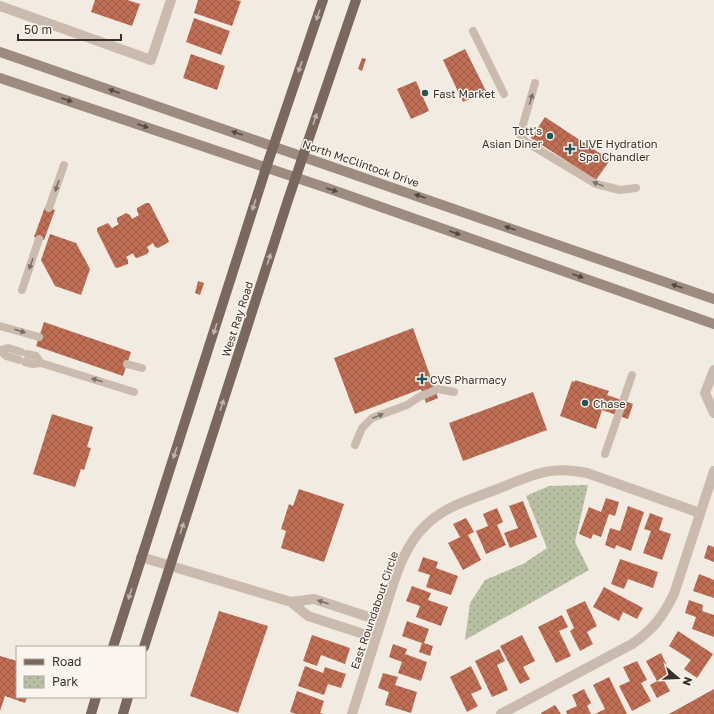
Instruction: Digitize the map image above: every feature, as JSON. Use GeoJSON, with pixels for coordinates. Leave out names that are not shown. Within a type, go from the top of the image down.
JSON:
{"type":"FeatureCollection","features":[{"type":"Feature","properties":{"kind":"main road","name":"West Ray Road"},"geometry":{"type":"LineString","coordinates":[[112,646],[266,168],[323,0]]}},
{"type":"Feature","properties":{"kind":"main road","name":"West Ray Road"},"geometry":{"type":"LineString","coordinates":[[144,646],[295,178],[356,0]]}},
{"type":"Feature","properties":{"kind":"main road","name":"North McClintock Drive"},"geometry":{"type":"LineString","coordinates":[[0,52],[714,299]]}},
{"type":"Feature","properties":{"kind":"main road"},"geometry":{"type":"LineString","coordinates":[[0,78],[266,168],[714,324]]}},
{"type":"Feature","properties":{"kind":"main road"},"geometry":{"type":"LineString","coordinates":[[91,714],[96,698]]}},
{"type":"Feature","properties":{"kind":"main road"},"geometry":{"type":"LineString","coordinates":[[123,714],[128,698]]}},
{"type":"Feature","properties":{"kind":"street"},"geometry":{"type":"LineString","coordinates":[[0,6],[151,60],[171,0]]}},
{"type":"Feature","properties":{"kind":"street"},"geometry":{"type":"LineString","coordinates":[[714,370],[705,393],[714,413]]}},
{"type":"Feature","properties":{"kind":"street","name":"East Roundabout Circle"},"geometry":{"type":"LineString","coordinates":[[352,714],[405,552],[427,523],[452,506],[529,476],[559,469],[587,473],[700,512]]}},
{"type":"Feature","properties":{"kind":"street"},"geometry":{"type":"LineString","coordinates":[[501,714],[632,644],[643,637],[656,624],[674,594],[714,471]]}},
{"type":"Feature","properties":{"kind":"street"},"geometry":{"type":"LineString","coordinates":[[141,557],[290,602],[308,616],[376,638]]}},
{"type":"Feature","properties":{"kind":"street"},"geometry":{"type":"LineString","coordinates":[[290,602],[314,599],[382,621]]}},
{"type":"Feature","properties":{"kind":"lane"},"geometry":{"type":"LineString","coordinates":[[473,31],[504,94]]}},
{"type":"Feature","properties":{"kind":"lane"},"geometry":{"type":"LineString","coordinates":[[536,84],[522,128],[521,136],[526,142],[596,184],[620,190],[636,188]]}},
{"type":"Feature","properties":{"kind":"lane"},"geometry":{"type":"LineString","coordinates":[[50,208],[64,165]]}},
{"type":"Feature","properties":{"kind":"lane"},"geometry":{"type":"LineString","coordinates":[[22,290],[39,238]]}},
{"type":"Feature","properties":{"kind":"lane"},"geometry":{"type":"LineString","coordinates":[[0,326],[39,337]]}},
{"type":"Feature","properties":{"kind":"lane"},"geometry":{"type":"LineString","coordinates":[[0,350],[6,356],[36,356],[41,362],[134,392]]}},
{"type":"Feature","properties":{"kind":"lane"},"geometry":{"type":"LineString","coordinates":[[127,364],[142,368]]}},
{"type":"Feature","properties":{"kind":"lane"},"geometry":{"type":"LineString","coordinates":[[605,454],[632,375]]}},
{"type":"Feature","properties":{"kind":"lane"},"geometry":{"type":"LineString","coordinates":[[356,445],[362,428],[372,418],[408,405],[419,397],[438,389],[454,392]]}},
{"type":"Feature","properties":{"kind":"green space"},"geometry":{"type":"Polygon","coordinates":[[[588,485],[575,542],[589,570],[465,640],[470,603],[485,580],[523,564],[547,548],[526,496],[549,486],[588,485]]]}},
{"type":"Feature","properties":{"kind":"building"},"geometry":{"type":"Polygon","coordinates":[[[95,0],[127,0],[140,4],[132,26],[91,12],[95,0]]]}},
{"type":"Feature","properties":{"kind":"building"},"geometry":{"type":"Polygon","coordinates":[[[198,0],[241,1],[232,26],[194,13],[198,0]]]}},
{"type":"Feature","properties":{"kind":"building"},"geometry":{"type":"Polygon","coordinates":[[[194,18],[230,31],[221,55],[186,42],[194,18]]]}},
{"type":"Feature","properties":{"kind":"building"},"geometry":{"type":"Polygon","coordinates":[[[465,49],[486,91],[463,102],[443,60],[465,49]]]}},
{"type":"Feature","properties":{"kind":"building"},"geometry":{"type":"Polygon","coordinates":[[[191,54],[225,66],[217,90],[183,78],[191,54]]]}},
{"type":"Feature","properties":{"kind":"building"},"geometry":{"type":"Polygon","coordinates":[[[362,58],[366,59],[362,71],[358,69],[362,58]]]}},
{"type":"Feature","properties":{"kind":"building"},"geometry":{"type":"Polygon","coordinates":[[[416,81],[429,111],[411,119],[397,89],[416,81]]]}},
{"type":"Feature","properties":{"kind":"building"},"geometry":{"type":"Polygon","coordinates":[[[545,117],[610,160],[596,180],[531,138],[545,117]]]}},
{"type":"Feature","properties":{"kind":"building"},"geometry":{"type":"Polygon","coordinates":[[[149,203],[151,206],[169,242],[158,248],[155,247],[153,243],[147,247],[149,251],[147,254],[137,258],[133,253],[126,257],[128,264],[117,268],[115,267],[97,231],[97,228],[108,223],[112,228],[119,224],[117,218],[126,213],[130,215],[132,219],[139,215],[137,208],[149,203]]]}},
{"type":"Feature","properties":{"kind":"building"},"geometry":{"type":"Polygon","coordinates":[[[45,207],[55,210],[44,240],[34,237],[45,207]]]}},
{"type":"Feature","properties":{"kind":"building"},"geometry":{"type":"Polygon","coordinates":[[[50,234],[76,243],[90,269],[81,295],[55,286],[41,260],[50,234]]]}},
{"type":"Feature","properties":{"kind":"building"},"geometry":{"type":"Polygon","coordinates":[[[198,281],[204,283],[200,295],[195,293],[198,281]]]}},
{"type":"Feature","properties":{"kind":"building"},"geometry":{"type":"Polygon","coordinates":[[[44,322],[131,352],[123,376],[36,346],[44,322]]]}},
{"type":"Feature","properties":{"kind":"building","name":"CVS Pharmacy"},"geometry":{"type":"Polygon","coordinates":[[[413,328],[438,398],[426,403],[421,389],[355,414],[334,358],[413,328]]]}},
{"type":"Feature","properties":{"kind":"building","name":"Chase"},"geometry":{"type":"Polygon","coordinates":[[[575,380],[609,391],[607,395],[633,404],[628,419],[602,410],[596,429],[560,416],[572,381],[575,382],[575,380]]]}},
{"type":"Feature","properties":{"kind":"building"},"geometry":{"type":"Polygon","coordinates":[[[533,392],[547,430],[463,461],[449,423],[533,392]]]}},
{"type":"Feature","properties":{"kind":"building"},"geometry":{"type":"Polygon","coordinates":[[[52,414],[93,427],[87,447],[91,448],[84,470],[81,469],[75,487],[33,474],[52,414]]]}},
{"type":"Feature","properties":{"kind":"building"},"geometry":{"type":"Polygon","coordinates":[[[299,489],[344,504],[324,562],[281,548],[286,531],[281,529],[289,504],[293,506],[299,489]]]}},
{"type":"Feature","properties":{"kind":"building"},"geometry":{"type":"Polygon","coordinates":[[[606,498],[619,502],[615,516],[609,514],[601,537],[593,534],[591,539],[579,534],[589,507],[601,512],[606,498]]]}},
{"type":"Feature","properties":{"kind":"building"},"geometry":{"type":"Polygon","coordinates":[[[523,501],[537,537],[510,548],[504,533],[518,528],[509,506],[523,501]]]}},
{"type":"Feature","properties":{"kind":"building"},"geometry":{"type":"Polygon","coordinates":[[[628,506],[644,512],[631,551],[616,545],[615,549],[605,545],[610,528],[620,531],[628,506]]]}},
{"type":"Feature","properties":{"kind":"building"},"geometry":{"type":"Polygon","coordinates":[[[497,508],[503,522],[497,525],[506,545],[486,554],[476,531],[488,526],[483,514],[497,508]]]}},
{"type":"Feature","properties":{"kind":"building"},"geometry":{"type":"Polygon","coordinates":[[[650,513],[663,518],[659,530],[671,534],[662,560],[643,553],[651,531],[644,529],[650,513]]]}},
{"type":"Feature","properties":{"kind":"building"},"geometry":{"type":"Polygon","coordinates":[[[466,518],[474,532],[468,535],[481,560],[463,570],[448,543],[460,537],[453,524],[466,518]]]}},
{"type":"Feature","properties":{"kind":"building"},"geometry":{"type":"Polygon","coordinates":[[[708,545],[714,547],[714,562],[704,558],[708,545]]]}},
{"type":"Feature","properties":{"kind":"building"},"geometry":{"type":"Polygon","coordinates":[[[423,557],[438,562],[436,568],[458,576],[451,595],[426,587],[430,575],[418,571],[423,557]]]}},
{"type":"Feature","properties":{"kind":"building"},"geometry":{"type":"Polygon","coordinates":[[[620,559],[658,572],[653,588],[628,579],[624,589],[611,584],[620,559]]]}},
{"type":"Feature","properties":{"kind":"building"},"geometry":{"type":"Polygon","coordinates":[[[699,574],[714,580],[714,598],[693,591],[699,574]]]}},
{"type":"Feature","properties":{"kind":"building"},"geometry":{"type":"Polygon","coordinates":[[[412,586],[431,593],[428,600],[448,607],[441,626],[416,617],[420,606],[406,601],[412,586]]]}},
{"type":"Feature","properties":{"kind":"building"},"geometry":{"type":"Polygon","coordinates":[[[604,587],[643,608],[637,619],[623,612],[619,621],[593,607],[604,587]]]}},
{"type":"Feature","properties":{"kind":"building"},"geometry":{"type":"Polygon","coordinates":[[[689,600],[703,605],[702,611],[714,615],[714,637],[692,629],[696,617],[685,613],[689,600]]]}},
{"type":"Feature","properties":{"kind":"building"},"geometry":{"type":"Polygon","coordinates":[[[585,601],[597,626],[587,632],[593,644],[580,651],[570,631],[574,628],[566,610],[585,601]]]}},
{"type":"Feature","properties":{"kind":"building"},"geometry":{"type":"Polygon","coordinates":[[[219,611],[268,626],[238,713],[190,696],[219,611]]]}},
{"type":"Feature","properties":{"kind":"building"},"geometry":{"type":"Polygon","coordinates":[[[562,615],[568,627],[559,631],[571,656],[556,663],[538,627],[562,615]]]}},
{"type":"Feature","properties":{"kind":"building"},"geometry":{"type":"Polygon","coordinates":[[[407,621],[429,629],[424,643],[433,646],[430,656],[419,652],[422,643],[402,636],[407,621]]]}},
{"type":"Feature","properties":{"kind":"building"},"geometry":{"type":"Polygon","coordinates":[[[678,631],[713,654],[697,678],[684,669],[691,660],[669,646],[678,631]]]}},
{"type":"Feature","properties":{"kind":"building"},"geometry":{"type":"Polygon","coordinates":[[[312,635],[350,648],[345,664],[321,655],[317,666],[303,661],[312,635]]]}},
{"type":"Feature","properties":{"kind":"building"},"geometry":{"type":"Polygon","coordinates":[[[522,635],[535,661],[523,667],[530,679],[520,684],[500,646],[522,635]]]}},
{"type":"Feature","properties":{"kind":"building"},"geometry":{"type":"Polygon","coordinates":[[[393,644],[407,649],[405,654],[427,662],[421,681],[398,673],[402,662],[389,657],[393,644]]]}},
{"type":"Feature","properties":{"kind":"building"},"geometry":{"type":"Polygon","coordinates":[[[499,649],[505,661],[497,665],[508,690],[492,697],[475,661],[499,649]]]}},
{"type":"Feature","properties":{"kind":"building"},"geometry":{"type":"Polygon","coordinates":[[[661,653],[672,676],[664,680],[670,691],[657,698],[650,685],[657,681],[646,661],[661,653]]]}},
{"type":"Feature","properties":{"kind":"building"},"geometry":{"type":"Polygon","coordinates":[[[0,656],[16,661],[16,698],[27,698],[25,703],[5,696],[0,711],[0,656]]]}},
{"type":"Feature","properties":{"kind":"building"},"geometry":{"type":"Polygon","coordinates":[[[637,661],[647,680],[641,683],[651,701],[632,711],[619,686],[630,681],[623,667],[637,661]]]}},
{"type":"Feature","properties":{"kind":"building"},"geometry":{"type":"Polygon","coordinates":[[[305,666],[323,673],[325,667],[346,674],[341,688],[328,684],[324,695],[298,686],[305,666]]]}},
{"type":"Feature","properties":{"kind":"building"},"geometry":{"type":"Polygon","coordinates":[[[471,666],[482,689],[471,694],[478,706],[467,712],[450,677],[471,666]]]}},
{"type":"Feature","properties":{"kind":"building"},"geometry":{"type":"Polygon","coordinates":[[[383,673],[398,677],[395,685],[417,692],[411,713],[385,705],[389,692],[378,688],[383,673]]]}},
{"type":"Feature","properties":{"kind":"building"},"geometry":{"type":"Polygon","coordinates":[[[609,677],[627,714],[595,714],[605,709],[593,685],[609,677]]]}},
{"type":"Feature","properties":{"kind":"building"},"geometry":{"type":"Polygon","coordinates":[[[584,689],[591,703],[587,706],[591,714],[567,714],[566,711],[577,706],[572,695],[584,689]]]}},
{"type":"Feature","properties":{"kind":"building"},"geometry":{"type":"Polygon","coordinates":[[[714,689],[714,714],[669,714],[714,689]]]}},
{"type":"Feature","properties":{"kind":"building"},"geometry":{"type":"Polygon","coordinates":[[[297,691],[324,701],[320,713],[323,714],[296,714],[290,712],[297,691]]]}},
{"type":"Feature","properties":{"kind":"building"},"geometry":{"type":"Polygon","coordinates":[[[555,705],[561,714],[541,714],[541,713],[555,705]]]}},
{"type":"Feature","properties":{"kind":"place","name":"Fast Market"},"geometry":{"type":"Point","coordinates":[425,93]}},
{"type":"Feature","properties":{"kind":"place","name":"Tott's Asian Diner"},"geometry":{"type":"Point","coordinates":[550,136]}},
{"type":"Feature","properties":{"kind":"place","name":"LIVE Hydration Spa Chandler"},"geometry":{"type":"Point","coordinates":[570,149]}},
{"type":"Feature","properties":{"kind":"place","name":"CVS Pharmacy"},"geometry":{"type":"Point","coordinates":[422,379]}},
{"type":"Feature","properties":{"kind":"place","name":"Chase"},"geometry":{"type":"Point","coordinates":[585,403]}}]}
